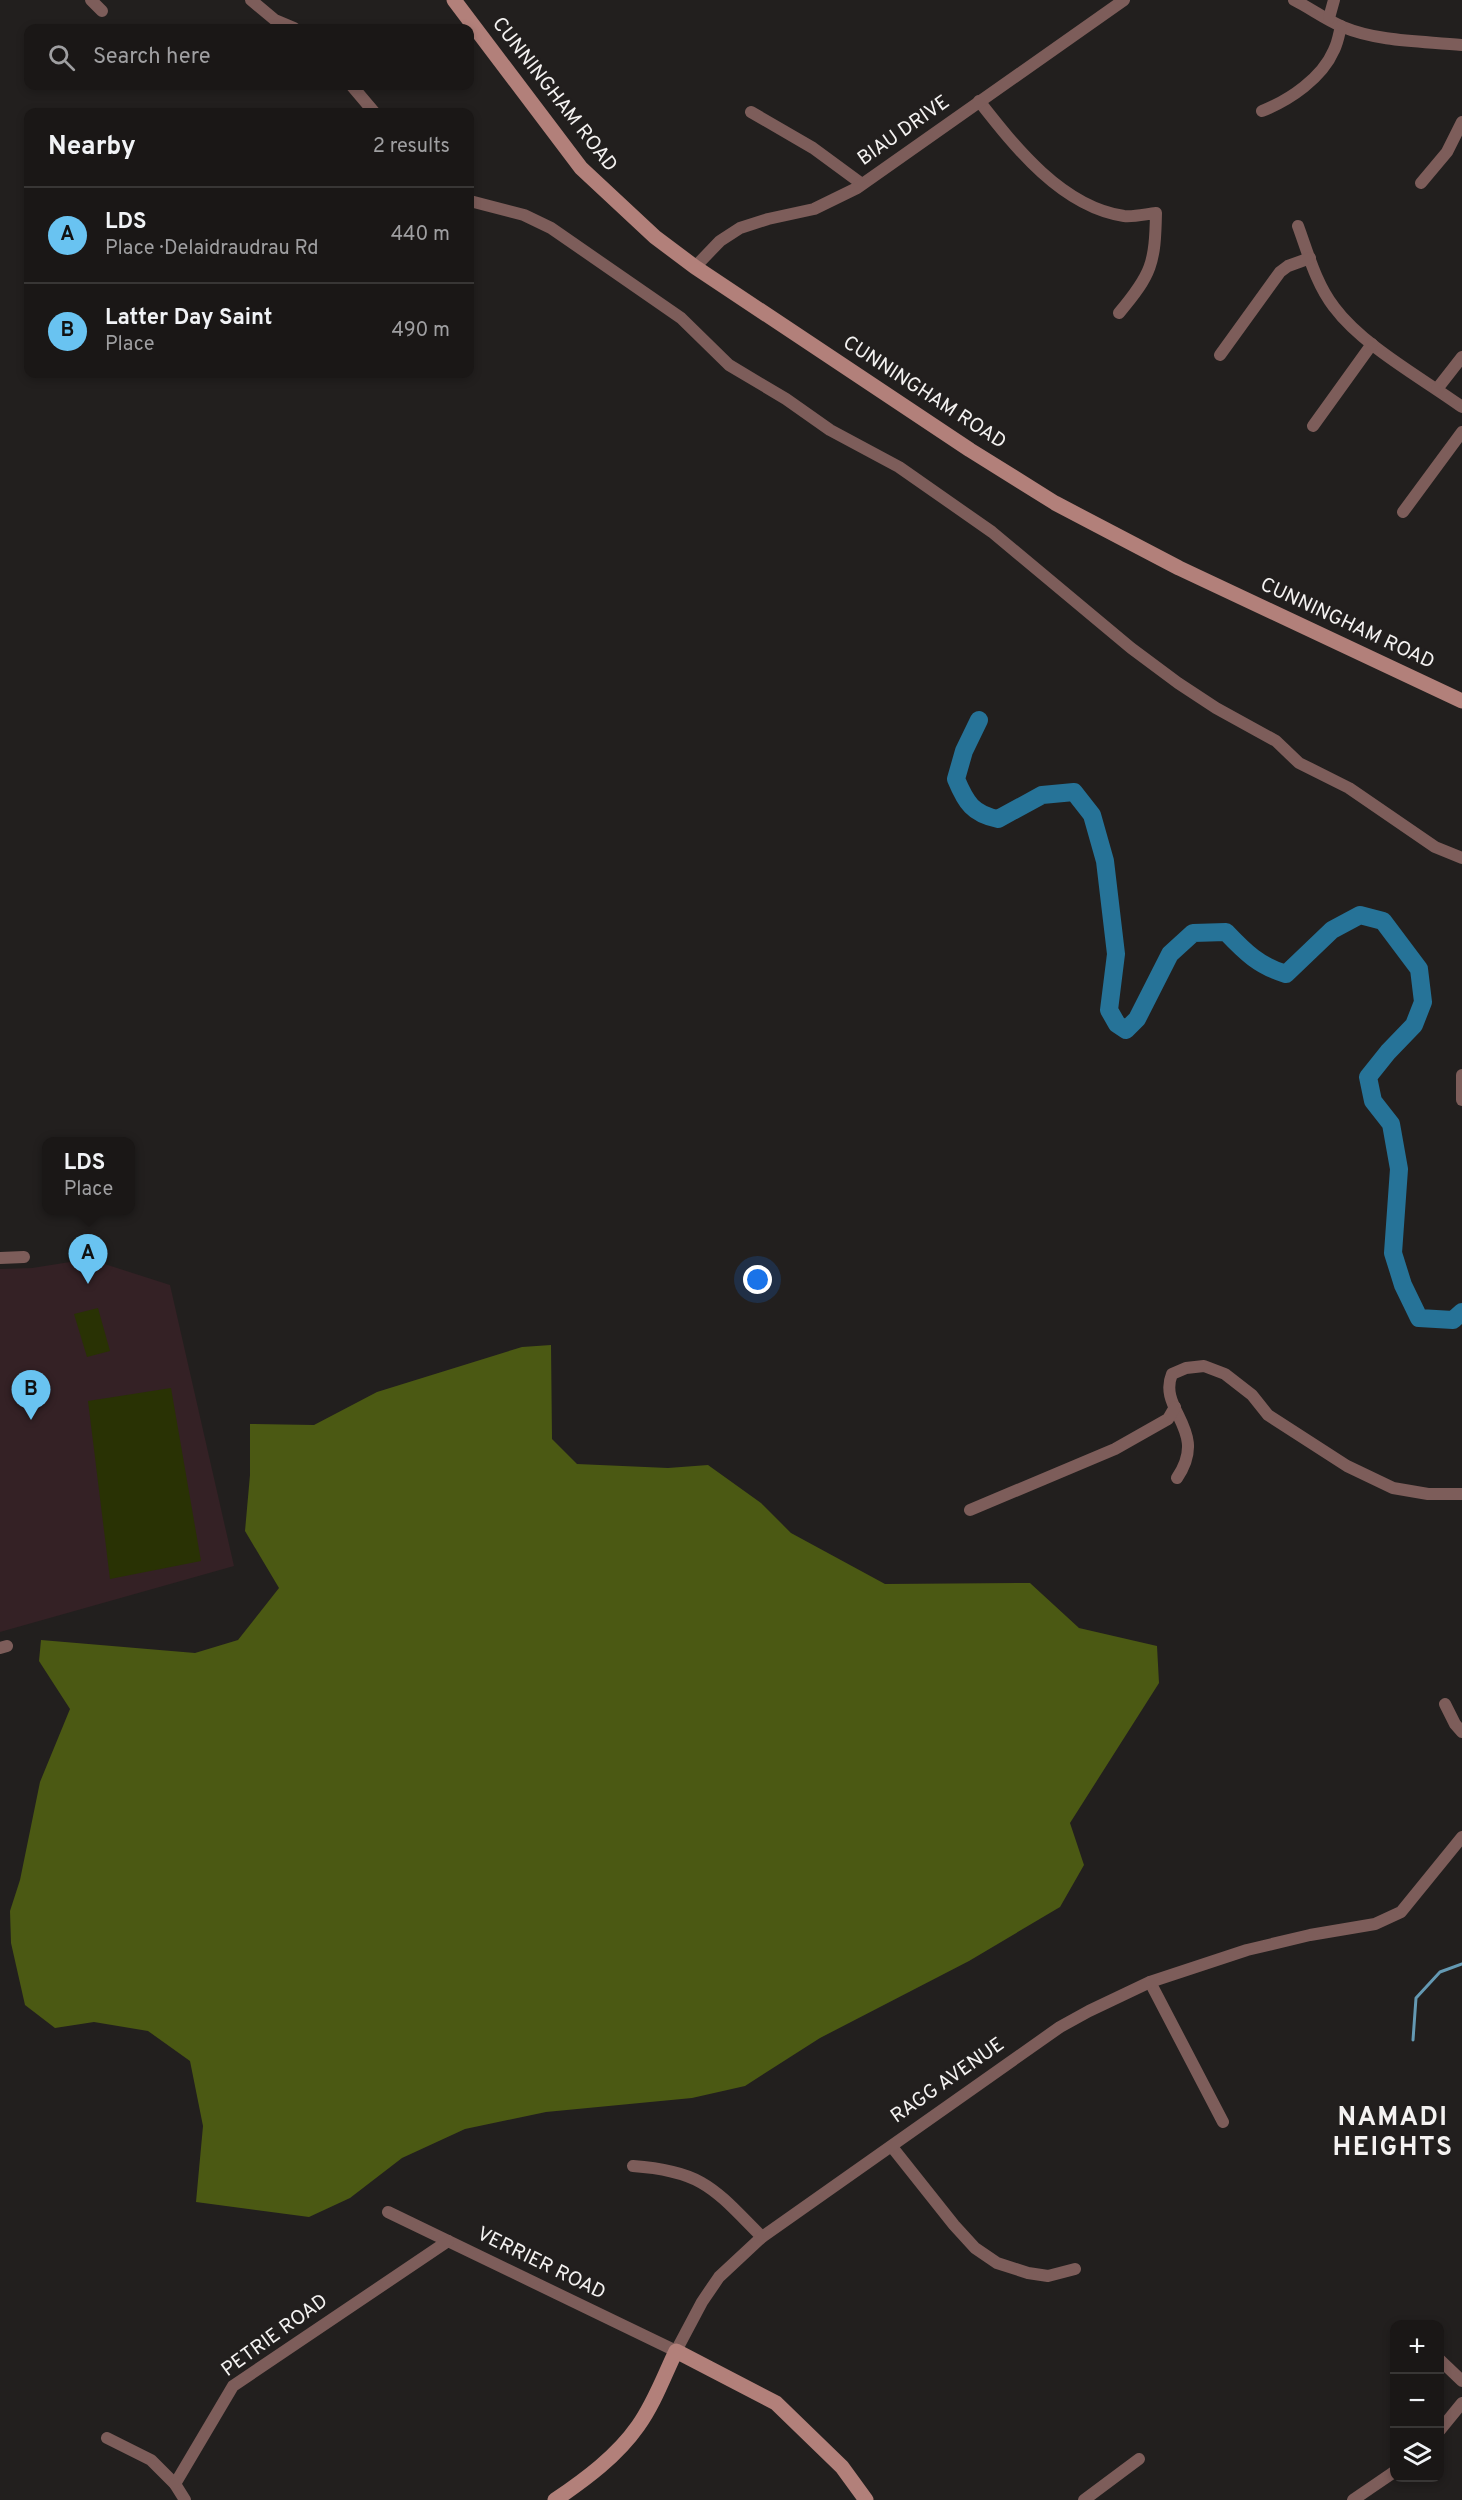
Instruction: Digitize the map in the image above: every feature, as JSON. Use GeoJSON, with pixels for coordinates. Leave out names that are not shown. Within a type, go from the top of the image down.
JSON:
{"type":"FeatureCollection","features":[{"type":"Feature","properties":{"kind":"main road","name":"CUNNINGHAM ROAD"},"geometry":{"type":"LineString","coordinates":[[454,0],[472,24]]}},
{"type":"Feature","properties":{"kind":"main road","name":"CUNNINGHAM ROAD"},"geometry":{"type":"LineString","coordinates":[[474,26],[581,168],[655,237],[695,267],[961,444],[1055,503],[1179,568],[1462,701]]}},
{"type":"Feature","properties":{"kind":"main road","name":"RAGG AVENUE"},"geometry":{"type":"LineString","coordinates":[[555,2500],[586,2478],[616,2452],[639,2426],[676,2351]]}},
{"type":"Feature","properties":{"kind":"main road"},"geometry":{"type":"LineString","coordinates":[[676,2351],[776,2403],[842,2467],[866,2500]]}},
{"type":"Feature","properties":{"kind":"street"},"geometry":{"type":"LineString","coordinates":[[91,0],[102,11]]}},
{"type":"Feature","properties":{"kind":"street"},"geometry":{"type":"LineString","coordinates":[[251,0],[275,20],[284,24]]}},
{"type":"Feature","properties":{"kind":"street","name":"BIAU DRIVE"},"geometry":{"type":"LineString","coordinates":[[695,267],[720,241],[740,228],[826,204],[862,184],[1124,0]]}},
{"type":"Feature","properties":{"kind":"street"},"geometry":{"type":"LineString","coordinates":[[1294,0],[1341,26],[1388,38],[1462,45]]}},
{"type":"Feature","properties":{"kind":"street"},"geometry":{"type":"LineString","coordinates":[[1329,18],[1334,0]]}},
{"type":"Feature","properties":{"kind":"street"},"geometry":{"type":"LineString","coordinates":[[1262,111],[1303,88],[1322,68],[1334,51],[1341,26]]}},
{"type":"Feature","properties":{"kind":"street"},"geometry":{"type":"LineString","coordinates":[[355,90],[371,108]]}},
{"type":"Feature","properties":{"kind":"street"},"geometry":{"type":"LineString","coordinates":[[980,101],[1024,157],[1070,193],[1103,211],[1126,216],[1156,213],[1154,251],[1150,270],[1138,290],[1119,312]]}},
{"type":"Feature","properties":{"kind":"street"},"geometry":{"type":"LineString","coordinates":[[751,112],[813,148],[862,184]]}},
{"type":"Feature","properties":{"kind":"street"},"geometry":{"type":"LineString","coordinates":[[1422,183],[1447,152],[1462,122]]}},
{"type":"Feature","properties":{"kind":"street"},"geometry":{"type":"LineString","coordinates":[[474,202],[524,215],[551,228],[681,318],[729,365],[786,399],[830,430],[898,467],[992,532],[1131,648],[1178,683],[1216,708],[1276,741],[1299,763],[1349,789],[1435,847],[1462,858]]}},
{"type":"Feature","properties":{"kind":"street"},"geometry":{"type":"LineString","coordinates":[[1298,226],[1310,258],[1333,306],[1355,330],[1372,344],[1462,407]]}},
{"type":"Feature","properties":{"kind":"street"},"geometry":{"type":"LineString","coordinates":[[1220,355],[1280,272],[1288,266],[1310,258]]}},
{"type":"Feature","properties":{"kind":"street"},"geometry":{"type":"LineString","coordinates":[[1313,426],[1372,344]]}},
{"type":"Feature","properties":{"kind":"street"},"geometry":{"type":"LineString","coordinates":[[1437,389],[1462,357]]}},
{"type":"Feature","properties":{"kind":"street"},"geometry":{"type":"LineString","coordinates":[[1403,512],[1462,432]]}},
{"type":"Feature","properties":{"kind":"street"},"geometry":{"type":"LineString","coordinates":[[1462,1075],[1462,1101]]}},
{"type":"Feature","properties":{"kind":"street"},"geometry":{"type":"LineString","coordinates":[[0,1258],[24,1257]]}},
{"type":"Feature","properties":{"kind":"street"},"geometry":{"type":"LineString","coordinates":[[1178,1478],[1190,1454],[1190,1445],[1175,1407],[1169,1381],[1172,1374],[1186,1368],[1204,1366],[1225,1374],[1252,1395],[1268,1415],[1347,1466],[1393,1488],[1428,1494],[1462,1494]]}},
{"type":"Feature","properties":{"kind":"street"},"geometry":{"type":"LineString","coordinates":[[970,1510],[1115,1449],[1168,1419],[1175,1407]]}},
{"type":"Feature","properties":{"kind":"street"},"geometry":{"type":"LineString","coordinates":[[1445,1704],[1455,1724],[1462,1732]]}},
{"type":"Feature","properties":{"kind":"street","name":"RAGG AVENUE"},"geometry":{"type":"LineString","coordinates":[[676,2351],[702,2302],[719,2277],[762,2237],[1060,2027],[1150,1982],[1247,1950],[1310,1935],[1376,1924],[1401,1912],[1462,1837]]}},
{"type":"Feature","properties":{"kind":"street"},"geometry":{"type":"LineString","coordinates":[[1150,1982],[1223,2122]]}},
{"type":"Feature","properties":{"kind":"street"},"geometry":{"type":"LineString","coordinates":[[892,2147],[954,2225],[975,2248],[997,2264],[1048,2276],[1075,2269]]}},
{"type":"Feature","properties":{"kind":"street"},"geometry":{"type":"LineString","coordinates":[[633,2166],[679,2172],[700,2180],[716,2191],[762,2237]]}},
{"type":"Feature","properties":{"kind":"street","name":"VERRIER ROAD"},"geometry":{"type":"LineString","coordinates":[[388,2212],[676,2351]]}},
{"type":"Feature","properties":{"kind":"street","name":"PETRIE ROAD"},"geometry":{"type":"LineString","coordinates":[[175,2484],[233,2386],[448,2241]]}},
{"type":"Feature","properties":{"kind":"street"},"geometry":{"type":"LineString","coordinates":[[1444,2364],[1462,2381]]}},
{"type":"Feature","properties":{"kind":"street"},"geometry":{"type":"LineString","coordinates":[[1442,2428],[1462,2403]]}},
{"type":"Feature","properties":{"kind":"street"},"geometry":{"type":"LineString","coordinates":[[107,2438],[151,2460],[175,2484],[185,2500]]}},
{"type":"Feature","properties":{"kind":"street"},"geometry":{"type":"LineString","coordinates":[[1084,2500],[1139,2459]]}},
{"type":"Feature","properties":{"kind":"street"},"geometry":{"type":"LineString","coordinates":[[1353,2500],[1390,2475]]}},
{"type":"Feature","properties":{"kind":"shaded area"},"geometry":{"type":"Polygon","coordinates":[[[89,1259],[170,1285],[234,1566],[0,1632],[0,1269],[32,1268],[89,1259]]]}},
{"type":"Feature","properties":{"kind":"green space"},"geometry":{"type":"Polygon","coordinates":[[[98,1308],[110,1351],[87,1357],[74,1314],[98,1308]]]}},
{"type":"Feature","properties":{"kind":"green space"},"geometry":{"type":"Polygon","coordinates":[[[551,1345],[552,1439],[577,1464],[668,1468],[708,1465],[761,1503],[791,1533],[885,1584],[1030,1583],[1079,1628],[1157,1646],[1159,1683],[1070,1823],[1084,1865],[1060,1907],[969,1961],[820,2038],[745,2086],[692,2098],[546,2112],[465,2129],[402,2158],[350,2198],[309,2217],[196,2202],[203,2126],[190,2061],[148,2031],[94,2022],[55,2028],[25,2005],[11,1943],[10,1911],[20,1880],[40,1782],[70,1709],[39,1661],[41,1640],[195,1653],[238,1640],[279,1588],[245,1531],[250,1475],[250,1424],[314,1425],[377,1392],[522,1347],[551,1345]]]}},
{"type":"Feature","properties":{"kind":"green space"},"geometry":{"type":"Polygon","coordinates":[[[171,1388],[201,1561],[110,1579],[88,1401],[171,1388]]]}},
{"type":"Feature","properties":{"kind":"waterway"},"geometry":{"type":"LineString","coordinates":[[979,720],[964,751],[956,779],[971,806],[982,814],[998,819],[1042,795],[1074,792],[1092,815],[1105,861],[1116,954],[1109,1010],[1117,1024],[1126,1030],[1137,1019],[1170,954],[1193,933],[1226,932],[1253,958],[1286,974],[1332,930],[1360,915],[1383,921],[1419,969],[1423,1002],[1414,1025],[1368,1077],[1373,1101],[1391,1124],[1399,1169],[1393,1253],[1403,1285],[1419,1318],[1453,1320],[1462,1312]]}},
{"type":"Feature","properties":{"kind":"waterway"},"geometry":{"type":"LineString","coordinates":[[1413,2040],[1416,1998],[1440,1972],[1462,1964]]}},
{"type":"Feature","properties":{"kind":"place","name":"LDS"},"geometry":{"type":"Point","coordinates":[88,1284]}},
{"type":"Feature","properties":{"kind":"place","name":"Latter Day Saint"},"geometry":{"type":"Point","coordinates":[31,1420]}},
{"type":"Feature","properties":{"kind":"district","name":"NAMADI HEIGHTS"},"geometry":{"type":"Point","coordinates":[1393,2133]}}]}
